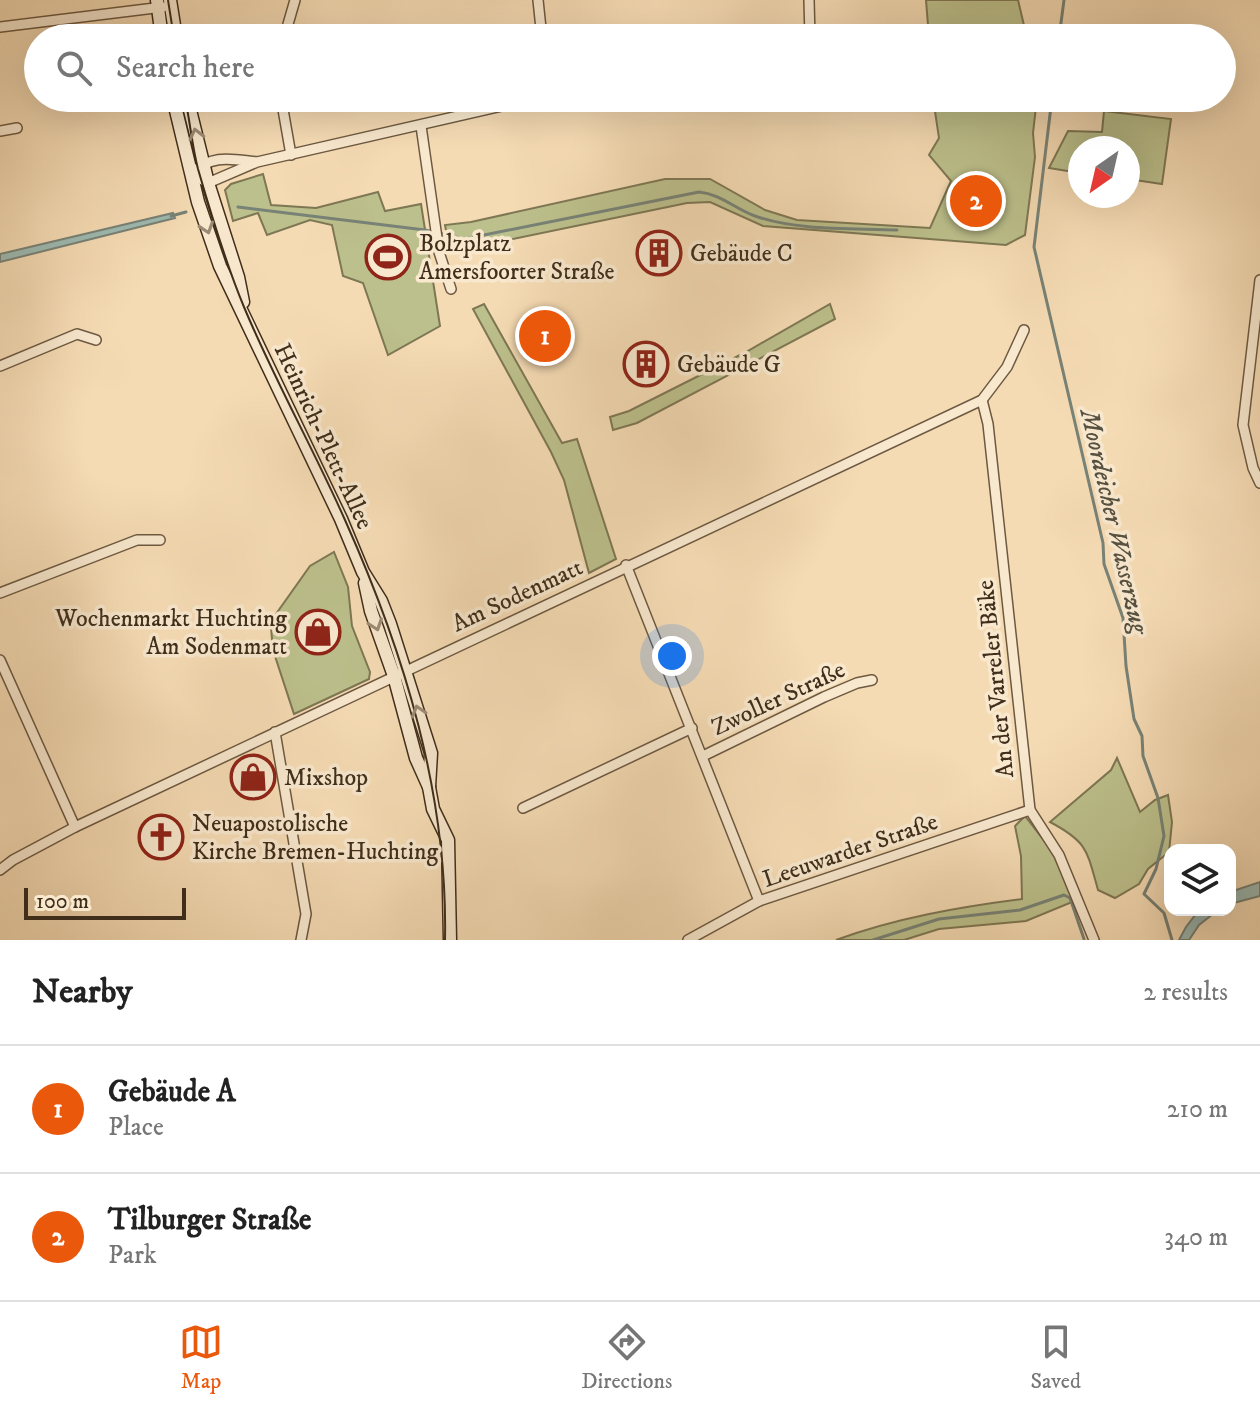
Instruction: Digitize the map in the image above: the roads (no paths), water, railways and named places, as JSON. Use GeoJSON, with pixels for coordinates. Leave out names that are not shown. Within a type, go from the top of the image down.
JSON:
{"type":"FeatureCollection","features":[{"type":"Feature","properties":{"kind":"main road"},"geometry":{"type":"LineString","coordinates":[[163,24],[164,3]]}},
{"type":"Feature","properties":{"kind":"main road"},"geometry":{"type":"LineString","coordinates":[[164,3],[171,24]]}},
{"type":"Feature","properties":{"kind":"main road","name":"Heinrich-Plett-Allee"},"geometry":{"type":"LineString","coordinates":[[176,112],[191,174],[220,266],[363,572],[371,611],[400,673],[416,758],[429,787],[433,809],[448,840],[450,940]]}},
{"type":"Feature","properties":{"kind":"main road","name":"Heinrich-Plett-Allee"},"geometry":{"type":"LineString","coordinates":[[190,112],[208,183],[238,277],[246,317]]}},
{"type":"Feature","properties":{"kind":"street"},"geometry":{"type":"LineString","coordinates":[[288,24],[295,0]]}},
{"type":"Feature","properties":{"kind":"street"},"geometry":{"type":"LineString","coordinates":[[538,0],[541,24]]}},
{"type":"Feature","properties":{"kind":"street"},"geometry":{"type":"LineString","coordinates":[[809,0],[810,24]]}},
{"type":"Feature","properties":{"kind":"street"},"geometry":{"type":"LineString","coordinates":[[0,27],[164,3]]}},
{"type":"Feature","properties":{"kind":"street"},"geometry":{"type":"LineString","coordinates":[[283,112],[291,155]]}},
{"type":"Feature","properties":{"kind":"street"},"geometry":{"type":"LineString","coordinates":[[257,162],[231,159],[203,162],[191,174],[208,183],[257,162],[479,112]]}},
{"type":"Feature","properties":{"kind":"street"},"geometry":{"type":"LineString","coordinates":[[421,126],[439,252],[451,289]]}},
{"type":"Feature","properties":{"kind":"street"},"geometry":{"type":"LineString","coordinates":[[0,131],[17,128]]}},
{"type":"Feature","properties":{"kind":"street"},"geometry":{"type":"LineString","coordinates":[[1260,280],[1243,425],[1253,468],[1260,483]]}},
{"type":"Feature","properties":{"kind":"street","name":"Am Sodenmatt"},"geometry":{"type":"LineString","coordinates":[[0,870],[75,827],[982,400],[1007,367],[1024,330]]}},
{"type":"Feature","properties":{"kind":"street"},"geometry":{"type":"LineString","coordinates":[[0,366],[77,334],[96,340]]}},
{"type":"Feature","properties":{"kind":"street","name":"An der Varreler Bäke"},"geometry":{"type":"LineString","coordinates":[[982,400],[989,429],[1030,810],[1059,855],[1094,940]]}},
{"type":"Feature","properties":{"kind":"street"},"geometry":{"type":"LineString","coordinates":[[0,593],[137,540],[160,540]]}},
{"type":"Feature","properties":{"kind":"street"},"geometry":{"type":"LineString","coordinates":[[626,565],[759,901]]}},
{"type":"Feature","properties":{"kind":"street"},"geometry":{"type":"LineString","coordinates":[[0,660],[75,827]]}},
{"type":"Feature","properties":{"kind":"street","name":"Zwoller Straße"},"geometry":{"type":"LineString","coordinates":[[703,756],[824,697],[872,680]]}},
{"type":"Feature","properties":{"kind":"street"},"geometry":{"type":"LineString","coordinates":[[523,808],[692,728]]}},
{"type":"Feature","properties":{"kind":"street"},"geometry":{"type":"LineString","coordinates":[[275,732],[306,914],[301,940]]}},
{"type":"Feature","properties":{"kind":"street","name":"Leeuwarder Straße"},"geometry":{"type":"LineString","coordinates":[[688,940],[759,901],[1030,810]]}},
{"type":"Feature","properties":{"kind":"water"},"geometry":{"type":"Polygon","coordinates":[[[173,213],[175,218],[0,262],[0,254],[173,213]]]}},
{"type":"Feature","properties":{"kind":"water"},"geometry":{"type":"Polygon","coordinates":[[[1260,882],[1260,896],[1236,902],[1236,890],[1260,882]]]}},
{"type":"Feature","properties":{"kind":"water"},"geometry":{"type":"Polygon","coordinates":[[[1194,916],[1210,916],[1199,925],[1189,940],[1179,940],[1194,916]]]}},
{"type":"Feature","properties":{"kind":"waterway","name":"Moordeicher Wasserzug"},"geometry":{"type":"LineString","coordinates":[[1061,24],[1064,0]]}},
{"type":"Feature","properties":{"kind":"waterway","name":"Moordeicher Wasserzug"},"geometry":{"type":"LineString","coordinates":[[1050,112],[1034,247],[1103,543],[1104,564],[1123,618],[1134,719],[1142,736],[1143,756],[1158,798],[1164,836],[1156,869],[1144,894],[1164,913],[1172,940]]}},
{"type":"Feature","properties":{"kind":"waterway"},"geometry":{"type":"LineString","coordinates":[[238,207],[425,230],[464,239],[699,192],[771,221],[825,228],[897,230]]}},
{"type":"Feature","properties":{"kind":"waterway"},"geometry":{"type":"LineString","coordinates":[[171,216],[186,212]]}},
{"type":"Feature","properties":{"kind":"waterway"},"geometry":{"type":"LineString","coordinates":[[873,940],[939,919],[1020,910],[1064,895],[1070,898],[1084,939]]}},
{"type":"Feature","properties":{"kind":"tram line"},"geometry":{"type":"LineString","coordinates":[[168,0],[172,24]]}},
{"type":"Feature","properties":{"kind":"tram line"},"geometry":{"type":"LineString","coordinates":[[187,112],[198,169],[237,291],[345,520],[403,672],[418,725],[439,831],[445,940]]}},
{"type":"Feature","properties":{"kind":"place","name":"Tilburger Straße"},"geometry":{"type":"Point","coordinates":[976,201]}},
{"type":"Feature","properties":{"kind":"place","name":"Gebäude C"},"geometry":{"type":"Point","coordinates":[659,253]}},
{"type":"Feature","properties":{"kind":"place","name":"Bolzplatz Amersfoorter Straße"},"geometry":{"type":"Point","coordinates":[388,257]}},
{"type":"Feature","properties":{"kind":"place","name":"Gebäude A"},"geometry":{"type":"Point","coordinates":[545,336]}},
{"type":"Feature","properties":{"kind":"place","name":"Gebäude G"},"geometry":{"type":"Point","coordinates":[646,364]}},
{"type":"Feature","properties":{"kind":"place","name":"Wochenmarkt Huchting Am Sodenmatt"},"geometry":{"type":"Point","coordinates":[318,632]}},
{"type":"Feature","properties":{"kind":"place","name":"Mixshop"},"geometry":{"type":"Point","coordinates":[253,777]}},
{"type":"Feature","properties":{"kind":"place","name":"Neuapostolische Kirche Bremen-Huchting"},"geometry":{"type":"Point","coordinates":[161,837]}}]}
